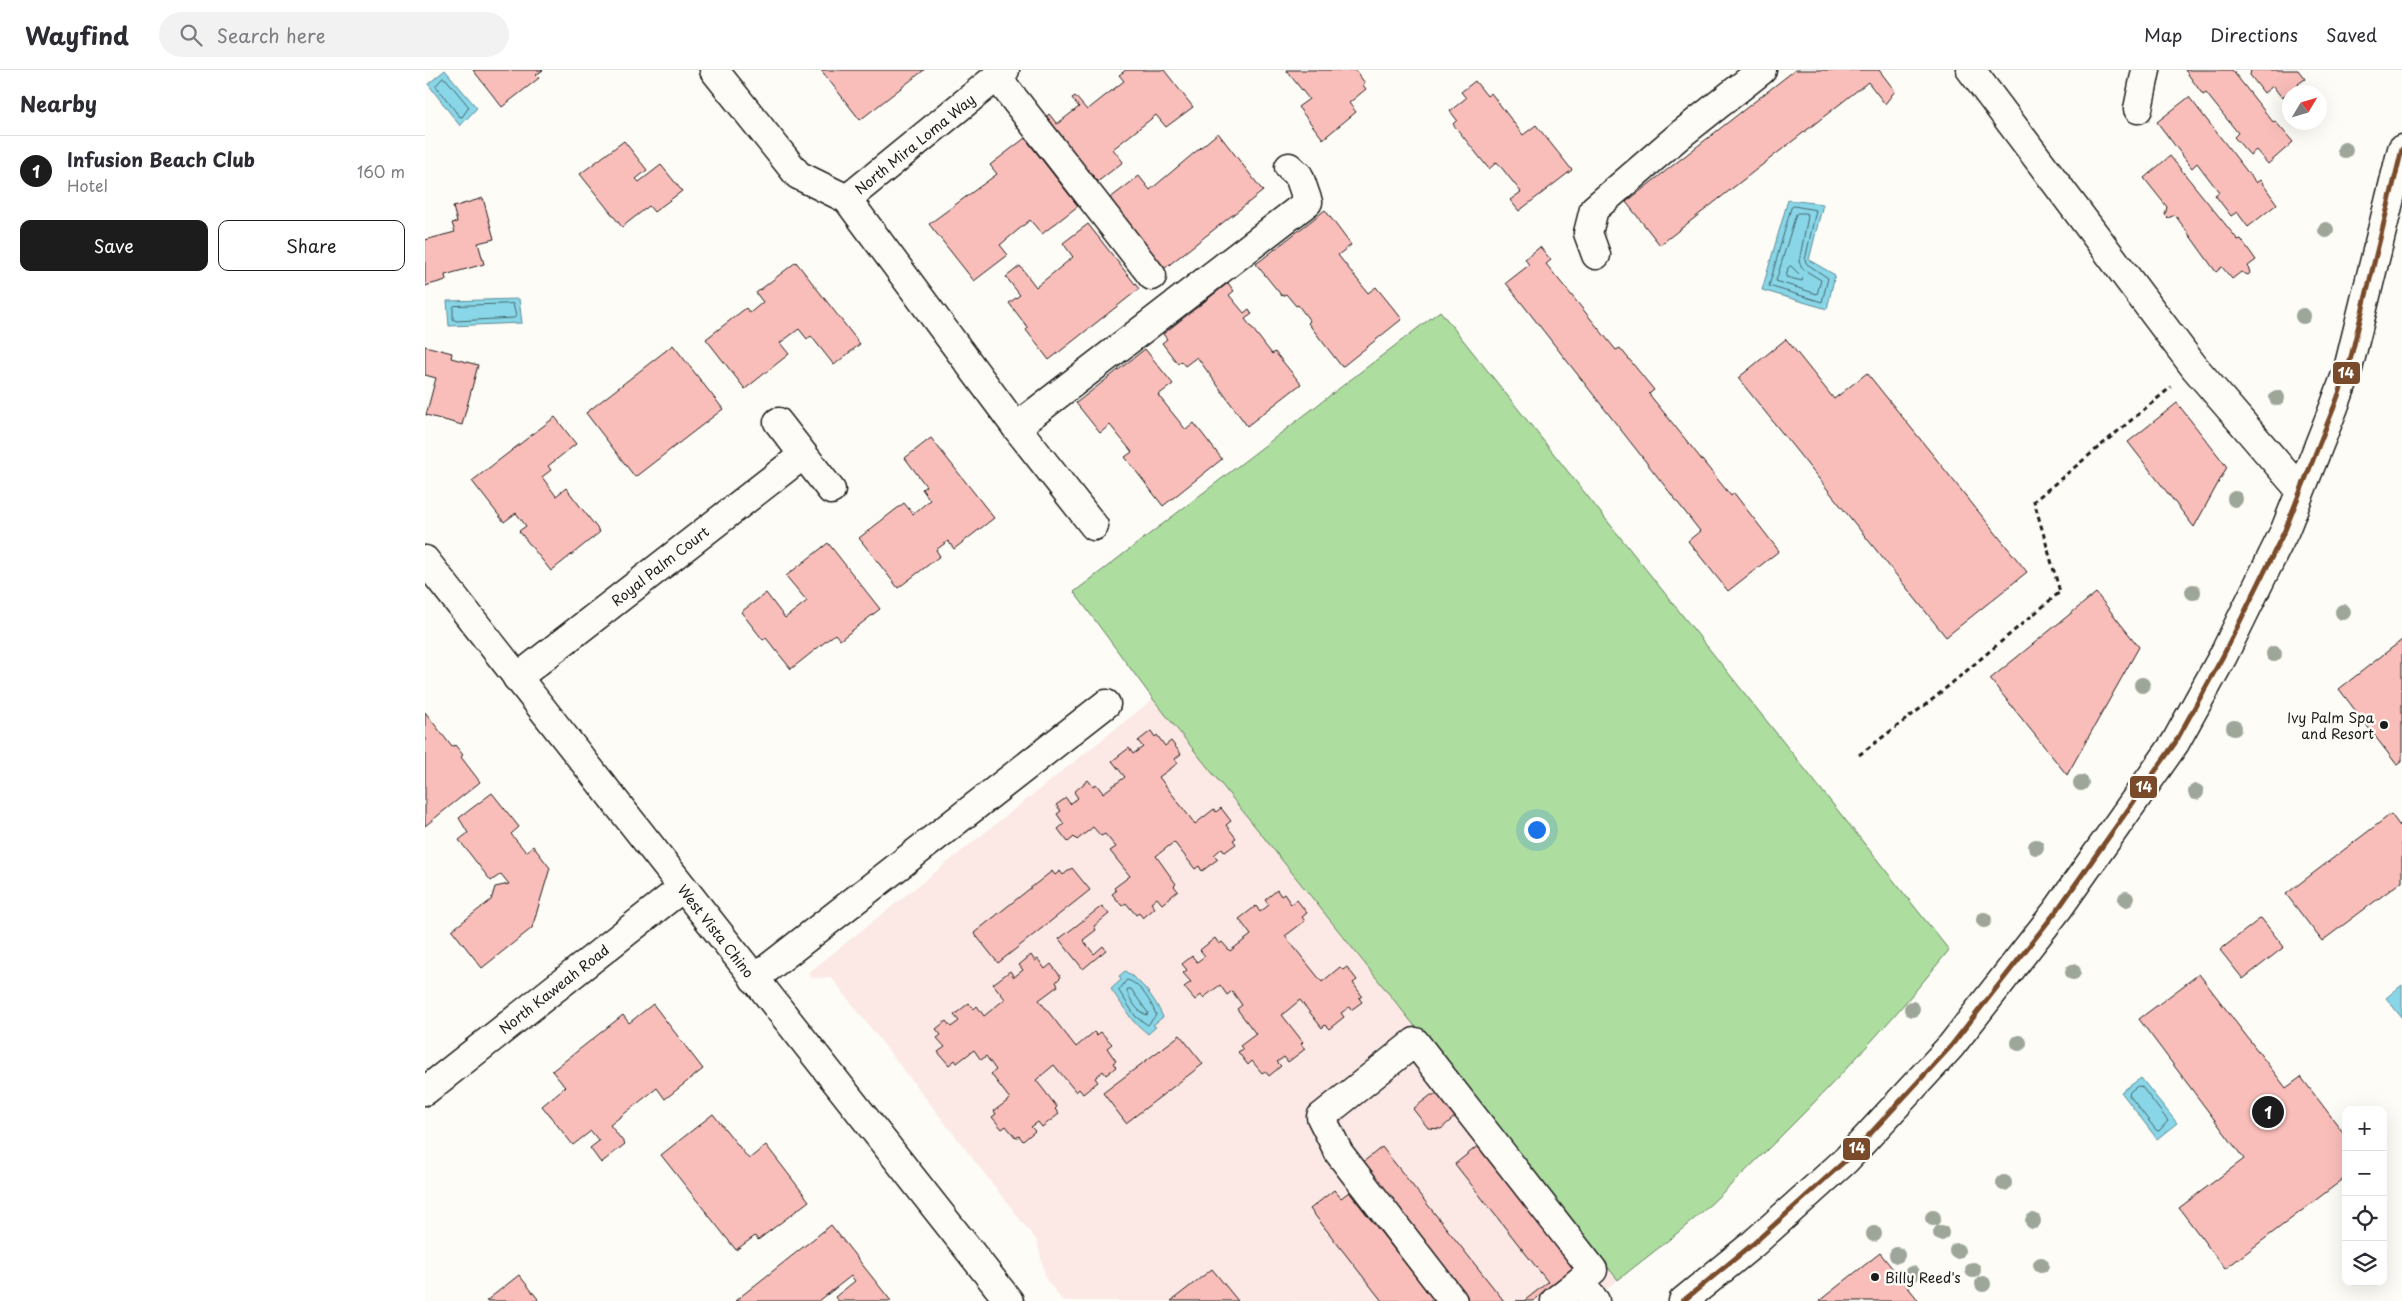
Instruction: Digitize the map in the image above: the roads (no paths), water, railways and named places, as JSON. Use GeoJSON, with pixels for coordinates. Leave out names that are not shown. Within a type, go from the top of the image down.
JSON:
{"type":"FeatureCollection","features":[{"type":"Feature","properties":{"kind":"street"},"geometry":{"type":"LineString","coordinates":[[714,70],[797,175],[847,199],[1016,427],[1093,526]]}},
{"type":"Feature","properties":{"kind":"street"},"geometry":{"type":"LineString","coordinates":[[1596,255],[1588,233],[1594,209],[1680,135],[1763,70]]}},
{"type":"Feature","properties":{"kind":"street"},"geometry":{"type":"LineString","coordinates":[[1971,70],[2195,368],[2300,490]]}},
{"type":"Feature","properties":{"kind":"street"},"geometry":{"type":"LineString","coordinates":[[2137,109],[2146,70]]}},
{"type":"Feature","properties":{"kind":"street"},"geometry":{"type":"LineString","coordinates":[[1001,74],[1152,276]]}},
{"type":"Feature","properties":{"kind":"street","name":"North Mira Loma Way"},"geometry":{"type":"LineString","coordinates":[[847,199],[1001,74]]}},
{"type":"Feature","properties":{"kind":"street"},"geometry":{"type":"LineString","coordinates":[[1683,1301],[1753,1244],[1846,1160],[1951,1046],[2058,909],[2175,744],[2223,656],[2285,530],[2348,369],[2402,149]]}},
{"type":"Feature","properties":{"kind":"street"},"geometry":{"type":"LineString","coordinates":[[1016,427],[1308,202],[1299,176],[1289,167]]}},
{"type":"Feature","properties":{"kind":"street"},"geometry":{"type":"LineString","coordinates":[[778,422],[831,490]]}},
{"type":"Feature","properties":{"kind":"street","name":"Royal Palm Court"},"geometry":{"type":"LineString","coordinates":[[517,678],[803,455]]}},
{"type":"Feature","properties":{"kind":"street","name":"West Vista Chino"},"geometry":{"type":"LineString","coordinates":[[425,560],[1008,1301]]}},
{"type":"Feature","properties":{"kind":"street"},"geometry":{"type":"LineString","coordinates":[[754,979],[1106,704]]}},
{"type":"Feature","properties":{"kind":"street","name":"North Kaweah Road"},"geometry":{"type":"LineString","coordinates":[[425,1091],[682,888]]}},
{"type":"Feature","properties":{"kind":"street"},"geometry":{"type":"LineString","coordinates":[[1453,1301],[1339,1153],[1321,1117],[1415,1042],[1593,1270],[1587,1292],[1555,1301]]}},
{"type":"Feature","properties":{"kind":"water"},"geometry":{"type":"Polygon","coordinates":[[[445,70],[477,108],[460,126],[428,84],[445,70]]]}},
{"type":"Feature","properties":{"kind":"water"},"geometry":{"type":"Polygon","coordinates":[[[1788,200],[1823,204],[1809,260],[1835,275],[1827,309],[1762,290],[1788,200]]]}},
{"type":"Feature","properties":{"kind":"water"},"geometry":{"type":"Polygon","coordinates":[[[519,299],[522,323],[449,326],[447,301],[519,299]]]}},
{"type":"Feature","properties":{"kind":"water"},"geometry":{"type":"Polygon","coordinates":[[[1125,971],[1147,991],[1163,1017],[1153,1025],[1156,1027],[1148,1034],[1133,1021],[1111,989],[1121,980],[1119,976],[1125,971]]]}},
{"type":"Feature","properties":{"kind":"water"},"geometry":{"type":"Polygon","coordinates":[[[2402,985],[2402,1018],[2386,998],[2402,985]]]}},
{"type":"Feature","properties":{"kind":"water"},"geometry":{"type":"Polygon","coordinates":[[[2141,1078],[2177,1123],[2157,1139],[2121,1092],[2141,1078]]]}},
{"type":"Feature","properties":{"kind":"place","name":"Ivy Palm Spa and Resort"},"geometry":{"type":"Point","coordinates":[2384,725]}},
{"type":"Feature","properties":{"kind":"place","name":"Infusion Beach Club"},"geometry":{"type":"Point","coordinates":[2268,1112]}},
{"type":"Feature","properties":{"kind":"place","name":"Billy Reed's"},"geometry":{"type":"Point","coordinates":[1875,1277]}}]}
